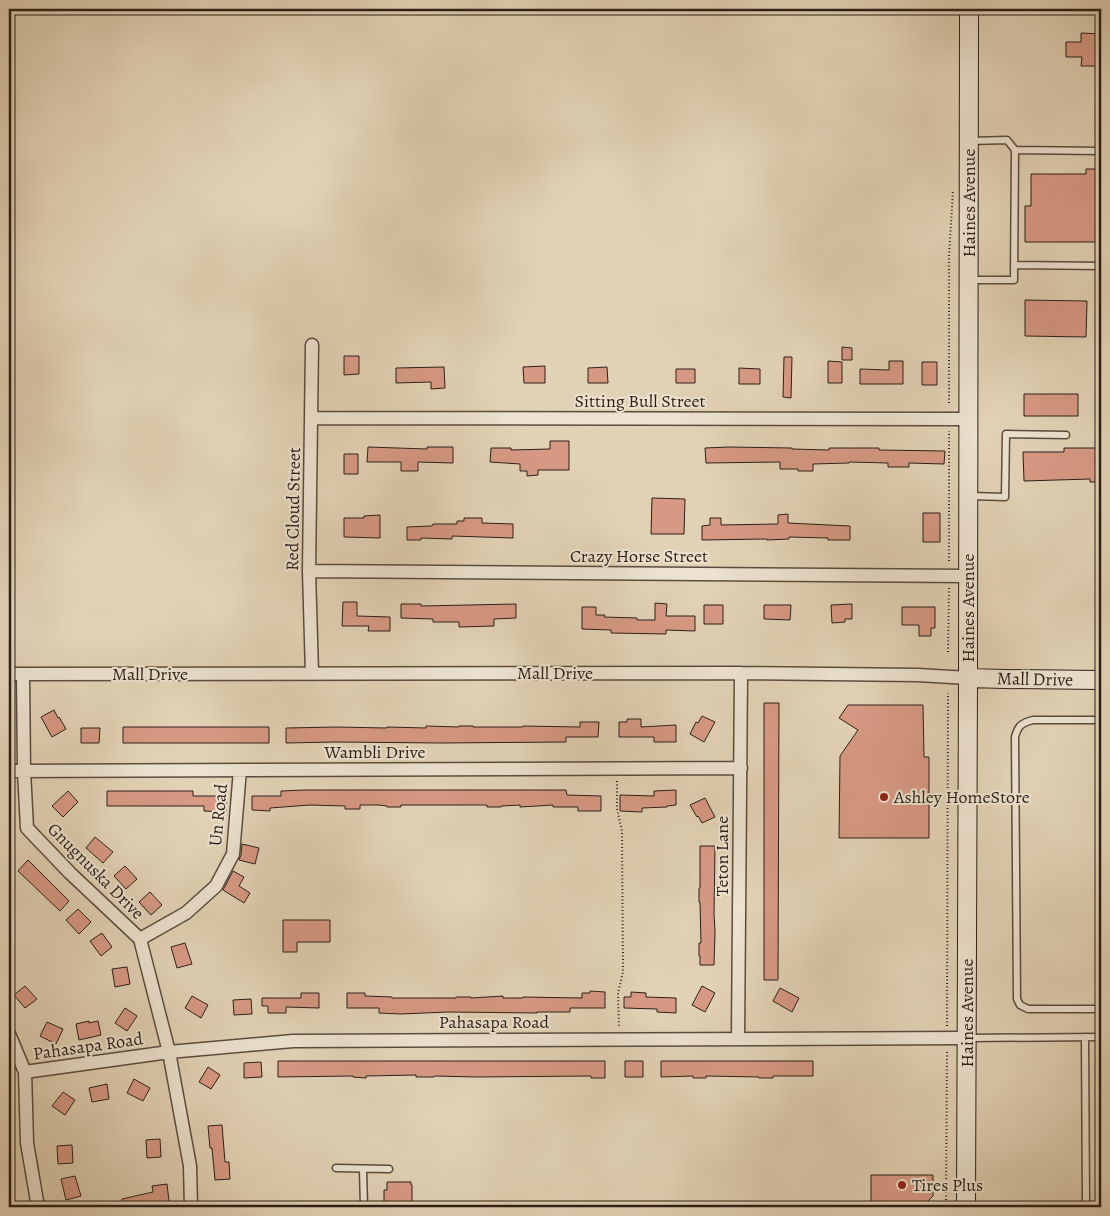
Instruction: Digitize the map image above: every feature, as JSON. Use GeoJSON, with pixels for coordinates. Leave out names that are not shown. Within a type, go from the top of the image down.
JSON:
{"type":"FeatureCollection","features":[{"type":"Feature","properties":{"kind":"main road","name":"Haines Avenue"},"geometry":{"type":"LineString","coordinates":[[966,1207],[969,9]]}},
{"type":"Feature","properties":{"kind":"main road","name":"Mall Drive"},"geometry":{"type":"LineString","coordinates":[[968,678],[1101,680]]}},
{"type":"Feature","properties":{"kind":"street","name":"Red Cloud Street"},"geometry":{"type":"LineString","coordinates":[[312,345],[310,571],[312,674]]}},
{"type":"Feature","properties":{"kind":"street","name":"Sitting Bull Street"},"geometry":{"type":"LineString","coordinates":[[312,418],[969,419]]}},
{"type":"Feature","properties":{"kind":"street","name":"Crazy Horse Street"},"geometry":{"type":"LineString","coordinates":[[310,571],[968,576]]}},
{"type":"Feature","properties":{"kind":"street","name":"Mall Drive"},"geometry":{"type":"LineString","coordinates":[[9,674],[741,673],[918,675],[968,678]]}},
{"type":"Feature","properties":{"kind":"street","name":"Teton Lane"},"geometry":{"type":"LineString","coordinates":[[738,1038],[741,673]]}},
{"type":"Feature","properties":{"kind":"street","name":"Gnugnuska Drive"},"geometry":{"type":"LineString","coordinates":[[23,674],[24,771],[27,828],[70,873],[140,939],[169,1052],[190,1166],[191,1207]]}},
{"type":"Feature","properties":{"kind":"street","name":"Wambli Drive"},"geometry":{"type":"LineString","coordinates":[[9,771],[740,768]]}},
{"type":"Feature","properties":{"kind":"street","name":"Un Road"},"geometry":{"type":"LineString","coordinates":[[140,939],[186,914],[216,886],[233,854],[240,770]]}},
{"type":"Feature","properties":{"kind":"street"},"geometry":{"type":"LineString","coordinates":[[9,1034],[25,1072],[27,1143],[38,1207]]}},
{"type":"Feature","properties":{"kind":"street","name":"Pahasapa Road"},"geometry":{"type":"LineString","coordinates":[[25,1072],[169,1052],[293,1041],[966,1038]]}},
{"type":"Feature","properties":{"kind":"lane"},"geometry":{"type":"LineString","coordinates":[[969,141],[1007,140],[1015,150],[1014,280],[969,280]]}},
{"type":"Feature","properties":{"kind":"lane"},"geometry":{"type":"LineString","coordinates":[[1015,150],[1101,151]]}},
{"type":"Feature","properties":{"kind":"lane"},"geometry":{"type":"LineString","coordinates":[[1014,265],[1101,266]]}},
{"type":"Feature","properties":{"kind":"lane"},"geometry":{"type":"LineString","coordinates":[[968,496],[1005,497],[1006,434],[1066,435]]}},
{"type":"Feature","properties":{"kind":"lane"},"geometry":{"type":"LineString","coordinates":[[1101,720],[1033,720],[1024,722],[1017,729],[1015,737],[1017,999],[1020,1004],[1028,1009],[1101,1009]]}},
{"type":"Feature","properties":{"kind":"lane"},"geometry":{"type":"LineString","coordinates":[[1085,1037],[1086,1207]]}},
{"type":"Feature","properties":{"kind":"lane"},"geometry":{"type":"LineString","coordinates":[[966,1038],[1101,1037]]}},
{"type":"Feature","properties":{"kind":"lane"},"geometry":{"type":"LineString","coordinates":[[336,1168],[390,1169]]}},
{"type":"Feature","properties":{"kind":"lane"},"geometry":{"type":"LineString","coordinates":[[363,1169],[364,1207]]}},
{"type":"Feature","properties":{"kind":"path"},"geometry":{"type":"LineString","coordinates":[[949,403],[949,256],[953,190]]}},
{"type":"Feature","properties":{"kind":"path"},"geometry":{"type":"LineString","coordinates":[[949,430],[949,561]]}},
{"type":"Feature","properties":{"kind":"path"},"geometry":{"type":"LineString","coordinates":[[948,652],[949,586]]}},
{"type":"Feature","properties":{"kind":"path"},"geometry":{"type":"LineString","coordinates":[[947,1026],[948,693]]}},
{"type":"Feature","properties":{"kind":"path"},"geometry":{"type":"LineString","coordinates":[[617,769],[617,810],[622,831],[623,972],[618,993],[619,1039]]}},
{"type":"Feature","properties":{"kind":"path"},"geometry":{"type":"LineString","coordinates":[[946,1050],[946,1207]]}},
{"type":"Feature","properties":{"kind":"building"},"geometry":{"type":"Polygon","coordinates":[[[1081,33],[1101,34],[1101,66],[1081,66],[1082,57],[1066,57],[1066,42],[1081,42],[1081,33]]]}},
{"type":"Feature","properties":{"kind":"building"},"geometry":{"type":"Polygon","coordinates":[[[1086,169],[1101,169],[1100,242],[1025,242],[1025,206],[1031,206],[1031,174],[1086,174],[1086,169]]]}},
{"type":"Feature","properties":{"kind":"building"},"geometry":{"type":"Polygon","coordinates":[[[1025,300],[1087,301],[1086,337],[1025,336],[1025,300]]]}},
{"type":"Feature","properties":{"kind":"building"},"geometry":{"type":"Polygon","coordinates":[[[842,347],[852,348],[852,360],[842,360],[842,347]]]}},
{"type":"Feature","properties":{"kind":"building"},"geometry":{"type":"Polygon","coordinates":[[[344,356],[359,356],[359,374],[344,375],[344,356]]]}},
{"type":"Feature","properties":{"kind":"building"},"geometry":{"type":"Polygon","coordinates":[[[784,357],[792,357],[791,398],[783,397],[784,357]]]}},
{"type":"Feature","properties":{"kind":"building"},"geometry":{"type":"Polygon","coordinates":[[[828,361],[842,362],[842,383],[828,383],[828,361]]]}},
{"type":"Feature","properties":{"kind":"building"},"geometry":{"type":"Polygon","coordinates":[[[889,361],[903,361],[903,384],[860,384],[860,369],[889,370],[889,361]]]}},
{"type":"Feature","properties":{"kind":"building"},"geometry":{"type":"Polygon","coordinates":[[[922,362],[937,362],[937,385],[922,385],[922,362]]]}},
{"type":"Feature","properties":{"kind":"building"},"geometry":{"type":"Polygon","coordinates":[[[545,366],[545,383],[524,383],[523,367],[545,366]]]}},
{"type":"Feature","properties":{"kind":"building"},"geometry":{"type":"Polygon","coordinates":[[[444,367],[445,388],[431,389],[431,382],[396,383],[396,368],[444,367]]]}},
{"type":"Feature","properties":{"kind":"building"},"geometry":{"type":"Polygon","coordinates":[[[607,367],[608,383],[588,383],[588,368],[607,367]]]}},
{"type":"Feature","properties":{"kind":"building"},"geometry":{"type":"Polygon","coordinates":[[[739,368],[760,369],[760,384],[739,384],[739,368]]]}},
{"type":"Feature","properties":{"kind":"building"},"geometry":{"type":"Polygon","coordinates":[[[676,369],[695,369],[695,383],[676,383],[676,369]]]}},
{"type":"Feature","properties":{"kind":"building"},"geometry":{"type":"Polygon","coordinates":[[[1024,394],[1078,394],[1078,416],[1024,416],[1024,394]]]}},
{"type":"Feature","properties":{"kind":"building"},"geometry":{"type":"Polygon","coordinates":[[[550,441],[569,441],[569,470],[538,470],[538,475],[527,476],[527,471],[520,471],[520,464],[490,462],[491,448],[511,448],[511,450],[550,449],[550,441]]]}},
{"type":"Feature","properties":{"kind":"building"},"geometry":{"type":"Polygon","coordinates":[[[368,447],[427,449],[427,447],[453,447],[453,463],[418,462],[418,471],[401,471],[401,462],[367,462],[368,447]]]}},
{"type":"Feature","properties":{"kind":"building"},"geometry":{"type":"Polygon","coordinates":[[[705,448],[829,450],[829,448],[879,448],[879,450],[945,451],[944,464],[909,463],[909,467],[888,467],[888,463],[849,462],[813,464],[813,471],[798,471],[798,469],[780,469],[780,462],[706,463],[705,448]]]}},
{"type":"Feature","properties":{"kind":"building"},"geometry":{"type":"Polygon","coordinates":[[[1064,448],[1101,448],[1101,482],[1090,482],[1090,479],[1024,481],[1023,452],[1064,452],[1064,448]]]}},
{"type":"Feature","properties":{"kind":"building"},"geometry":{"type":"Polygon","coordinates":[[[344,454],[358,454],[358,474],[344,474],[344,454]]]}},
{"type":"Feature","properties":{"kind":"building"},"geometry":{"type":"Polygon","coordinates":[[[652,498],[685,499],[684,534],[651,534],[652,498]]]}},
{"type":"Feature","properties":{"kind":"building"},"geometry":{"type":"Polygon","coordinates":[[[923,513],[940,513],[940,542],[923,542],[923,513]]]}},
{"type":"Feature","properties":{"kind":"building"},"geometry":{"type":"Polygon","coordinates":[[[788,514],[788,523],[850,526],[850,540],[789,537],[789,539],[767,540],[702,540],[702,526],[710,525],[710,518],[721,518],[721,525],[778,524],[778,515],[788,514]]]}},
{"type":"Feature","properties":{"kind":"building"},"geometry":{"type":"Polygon","coordinates":[[[380,515],[380,538],[344,537],[344,518],[364,518],[364,516],[380,515]]]}},
{"type":"Feature","properties":{"kind":"building"},"geometry":{"type":"Polygon","coordinates":[[[464,518],[482,518],[482,523],[513,524],[513,538],[452,536],[452,539],[421,538],[421,540],[407,540],[407,527],[457,524],[457,521],[464,521],[464,518]]]}},
{"type":"Feature","properties":{"kind":"building"},"geometry":{"type":"Polygon","coordinates":[[[343,602],[357,602],[357,616],[390,617],[390,631],[368,631],[369,626],[342,626],[343,602]]]}},
{"type":"Feature","properties":{"kind":"building"},"geometry":{"type":"Polygon","coordinates":[[[655,603],[667,604],[666,616],[695,616],[695,631],[666,630],[666,634],[611,633],[611,630],[582,629],[582,607],[596,607],[596,615],[605,615],[604,617],[655,620],[655,603]]]}},
{"type":"Feature","properties":{"kind":"building"},"geometry":{"type":"Polygon","coordinates":[[[401,604],[421,604],[421,606],[516,604],[516,618],[494,619],[494,626],[459,627],[459,622],[433,622],[433,619],[401,618],[401,604]]]}},
{"type":"Feature","properties":{"kind":"building"},"geometry":{"type":"Polygon","coordinates":[[[852,604],[852,619],[845,619],[845,622],[832,623],[831,605],[852,604]]]}},
{"type":"Feature","properties":{"kind":"building"},"geometry":{"type":"Polygon","coordinates":[[[704,605],[723,605],[723,624],[704,624],[704,605]]]}},
{"type":"Feature","properties":{"kind":"building"},"geometry":{"type":"Polygon","coordinates":[[[764,605],[791,605],[790,620],[764,619],[764,605]]]}},
{"type":"Feature","properties":{"kind":"building"},"geometry":{"type":"Polygon","coordinates":[[[902,607],[935,607],[935,628],[931,628],[931,636],[919,636],[919,625],[902,625],[902,607]]]}},
{"type":"Feature","properties":{"kind":"building"},"geometry":{"type":"Polygon","coordinates":[[[764,703],[779,703],[778,980],[764,980],[764,703]]]}},
{"type":"Feature","properties":{"kind":"building","name":"Ashley HomeStore"},"geometry":{"type":"Polygon","coordinates":[[[848,705],[923,705],[924,757],[929,757],[929,838],[839,838],[840,756],[858,730],[839,718],[848,705]]]}},
{"type":"Feature","properties":{"kind":"building"},"geometry":{"type":"Polygon","coordinates":[[[54,710],[66,729],[52,737],[41,717],[54,710]]]}},
{"type":"Feature","properties":{"kind":"building"},"geometry":{"type":"Polygon","coordinates":[[[702,716],[715,722],[704,742],[690,734],[696,722],[698,723],[702,716]]]}},
{"type":"Feature","properties":{"kind":"building"},"geometry":{"type":"Polygon","coordinates":[[[627,719],[641,719],[641,727],[676,725],[676,742],[654,742],[654,737],[619,737],[619,722],[627,722],[627,719]]]}},
{"type":"Feature","properties":{"kind":"building"},"geometry":{"type":"Polygon","coordinates":[[[580,722],[599,722],[598,737],[566,737],[566,742],[286,743],[286,728],[426,728],[426,726],[580,727],[580,722]]]}},
{"type":"Feature","properties":{"kind":"building"},"geometry":{"type":"Polygon","coordinates":[[[123,727],[269,727],[269,743],[123,743],[123,727]]]}},
{"type":"Feature","properties":{"kind":"building"},"geometry":{"type":"Polygon","coordinates":[[[81,728],[100,728],[99,743],[81,743],[81,728]]]}},
{"type":"Feature","properties":{"kind":"building"},"geometry":{"type":"Polygon","coordinates":[[[566,790],[567,795],[601,796],[601,811],[578,811],[578,807],[553,807],[553,805],[487,807],[487,805],[401,805],[401,807],[387,807],[360,805],[360,809],[345,809],[345,806],[310,805],[270,808],[270,811],[252,810],[252,796],[281,796],[281,791],[566,790]]]}},
{"type":"Feature","properties":{"kind":"building"},"geometry":{"type":"Polygon","coordinates":[[[676,790],[676,805],[642,808],[642,812],[620,811],[620,795],[654,796],[654,791],[676,790]]]}},
{"type":"Feature","properties":{"kind":"building"},"geometry":{"type":"Polygon","coordinates":[[[68,791],[78,802],[63,817],[52,806],[68,791]]]}},
{"type":"Feature","properties":{"kind":"building"},"geometry":{"type":"Polygon","coordinates":[[[107,791],[193,791],[193,796],[226,796],[226,812],[204,811],[204,806],[107,806],[107,791]]]}},
{"type":"Feature","properties":{"kind":"building"},"geometry":{"type":"Polygon","coordinates":[[[705,798],[715,817],[702,823],[690,805],[705,798]]]}},
{"type":"Feature","properties":{"kind":"building"},"geometry":{"type":"Polygon","coordinates":[[[95,837],[113,852],[103,863],[86,848],[95,837]]]}},
{"type":"Feature","properties":{"kind":"building"},"geometry":{"type":"Polygon","coordinates":[[[242,844],[259,848],[255,864],[239,860],[242,844]]]}},
{"type":"Feature","properties":{"kind":"building"},"geometry":{"type":"Polygon","coordinates":[[[700,846],[715,846],[714,965],[700,965],[700,846]]]}},
{"type":"Feature","properties":{"kind":"building"},"geometry":{"type":"Polygon","coordinates":[[[28,860],[69,901],[60,911],[18,871],[28,860]]]}},
{"type":"Feature","properties":{"kind":"building"},"geometry":{"type":"Polygon","coordinates":[[[125,866],[137,879],[126,889],[114,876],[125,866]]]}},
{"type":"Feature","properties":{"kind":"building"},"geometry":{"type":"Polygon","coordinates":[[[233,871],[244,877],[239,886],[250,893],[244,903],[223,890],[233,871]]]}},
{"type":"Feature","properties":{"kind":"building"},"geometry":{"type":"Polygon","coordinates":[[[150,892],[162,905],[151,915],[139,902],[150,892]]]}},
{"type":"Feature","properties":{"kind":"building"},"geometry":{"type":"Polygon","coordinates":[[[78,909],[91,922],[79,934],[66,920],[78,909]]]}},
{"type":"Feature","properties":{"kind":"building"},"geometry":{"type":"Polygon","coordinates":[[[283,920],[330,920],[330,942],[297,942],[297,952],[283,952],[283,920]]]}},
{"type":"Feature","properties":{"kind":"building"},"geometry":{"type":"Polygon","coordinates":[[[102,933],[112,947],[101,956],[90,941],[102,933]]]}},
{"type":"Feature","properties":{"kind":"building"},"geometry":{"type":"Polygon","coordinates":[[[185,943],[192,964],[177,968],[171,947],[185,943]]]}},
{"type":"Feature","properties":{"kind":"building"},"geometry":{"type":"Polygon","coordinates":[[[127,967],[130,984],[115,987],[112,969],[127,967]]]}},
{"type":"Feature","properties":{"kind":"building"},"geometry":{"type":"Polygon","coordinates":[[[25,986],[37,999],[25,1008],[14,995],[25,986]]]}},
{"type":"Feature","properties":{"kind":"building"},"geometry":{"type":"Polygon","coordinates":[[[702,986],[715,993],[705,1012],[692,1005],[702,986]]]}},
{"type":"Feature","properties":{"kind":"building"},"geometry":{"type":"Polygon","coordinates":[[[780,988],[799,998],[792,1012],[773,1001],[780,988]]]}},
{"type":"Feature","properties":{"kind":"building"},"geometry":{"type":"Polygon","coordinates":[[[590,991],[605,992],[605,1008],[570,1008],[570,1012],[537,1013],[448,1012],[401,1014],[379,1013],[379,1008],[347,1008],[347,993],[365,993],[365,996],[392,998],[503,996],[503,998],[582,998],[582,993],[590,993],[590,991]]]}},
{"type":"Feature","properties":{"kind":"building"},"geometry":{"type":"Polygon","coordinates":[[[631,992],[646,993],[646,997],[676,998],[676,1013],[657,1012],[657,1009],[624,1008],[624,997],[631,997],[631,992]]]}},
{"type":"Feature","properties":{"kind":"building"},"geometry":{"type":"Polygon","coordinates":[[[301,993],[319,993],[319,1008],[286,1007],[286,1013],[268,1013],[268,1006],[262,1006],[262,998],[301,998],[301,993]]]}},
{"type":"Feature","properties":{"kind":"building"},"geometry":{"type":"Polygon","coordinates":[[[192,996],[208,1005],[201,1018],[185,1008],[192,996]]]}},
{"type":"Feature","properties":{"kind":"building"},"geometry":{"type":"Polygon","coordinates":[[[251,999],[252,1014],[234,1015],[233,1000],[251,999]]]}},
{"type":"Feature","properties":{"kind":"building"},"geometry":{"type":"Polygon","coordinates":[[[125,1008],[137,1016],[127,1031],[115,1023],[125,1008]]]}},
{"type":"Feature","properties":{"kind":"building"},"geometry":{"type":"Polygon","coordinates":[[[89,1021],[89,1023],[98,1021],[101,1035],[79,1040],[76,1024],[89,1021]]]}},
{"type":"Feature","properties":{"kind":"building"},"geometry":{"type":"Polygon","coordinates":[[[47,1022],[63,1029],[56,1044],[40,1036],[47,1022]]]}},
{"type":"Feature","properties":{"kind":"building"},"geometry":{"type":"Polygon","coordinates":[[[278,1061],[605,1061],[605,1078],[591,1078],[591,1076],[416,1077],[416,1075],[366,1076],[366,1078],[353,1076],[278,1077],[278,1061]]]}},
{"type":"Feature","properties":{"kind":"building"},"geometry":{"type":"Polygon","coordinates":[[[625,1061],[643,1061],[643,1077],[625,1077],[625,1061]]]}},
{"type":"Feature","properties":{"kind":"building"},"geometry":{"type":"Polygon","coordinates":[[[661,1061],[813,1061],[813,1076],[773,1076],[773,1078],[661,1077],[661,1061]]]}},
{"type":"Feature","properties":{"kind":"building"},"geometry":{"type":"Polygon","coordinates":[[[261,1062],[262,1077],[244,1078],[244,1063],[261,1062]]]}},
{"type":"Feature","properties":{"kind":"building"},"geometry":{"type":"Polygon","coordinates":[[[208,1067],[220,1075],[211,1089],[199,1082],[208,1067]]]}},
{"type":"Feature","properties":{"kind":"building"},"geometry":{"type":"Polygon","coordinates":[[[134,1079],[150,1088],[143,1101],[127,1093],[134,1079]]]}},
{"type":"Feature","properties":{"kind":"building"},"geometry":{"type":"Polygon","coordinates":[[[107,1084],[109,1099],[92,1102],[89,1088],[107,1084]]]}},
{"type":"Feature","properties":{"kind":"building"},"geometry":{"type":"Polygon","coordinates":[[[63,1092],[75,1100],[65,1115],[52,1106],[63,1092]]]}},
{"type":"Feature","properties":{"kind":"building"},"geometry":{"type":"Polygon","coordinates":[[[222,1125],[225,1162],[229,1162],[230,1179],[215,1180],[208,1126],[222,1125]]]}},
{"type":"Feature","properties":{"kind":"building"},"geometry":{"type":"Polygon","coordinates":[[[160,1139],[161,1157],[147,1158],[146,1140],[160,1139]]]}},
{"type":"Feature","properties":{"kind":"building"},"geometry":{"type":"Polygon","coordinates":[[[72,1145],[73,1163],[58,1164],[57,1146],[72,1145]]]}},
{"type":"Feature","properties":{"kind":"building","name":"Tires Plus"},"geometry":{"type":"Polygon","coordinates":[[[871,1175],[933,1175],[933,1196],[927,1202],[871,1202],[871,1175]]]}},
{"type":"Feature","properties":{"kind":"building"},"geometry":{"type":"Polygon","coordinates":[[[75,1176],[81,1196],[66,1200],[61,1179],[75,1176]]]}},
{"type":"Feature","properties":{"kind":"building"},"geometry":{"type":"Polygon","coordinates":[[[387,1182],[411,1182],[412,1207],[385,1207],[384,1190],[387,1190],[387,1182]]]}},
{"type":"Feature","properties":{"kind":"building"},"geometry":{"type":"Polygon","coordinates":[[[167,1184],[169,1201],[141,1207],[123,1207],[122,1199],[153,1192],[152,1186],[167,1184]]]}},
{"type":"Feature","properties":{"kind":"place","name":"Ashley HomeStore"},"geometry":{"type":"Point","coordinates":[884,797]}},
{"type":"Feature","properties":{"kind":"place","name":"Tires Plus"},"geometry":{"type":"Point","coordinates":[902,1185]}}]}
